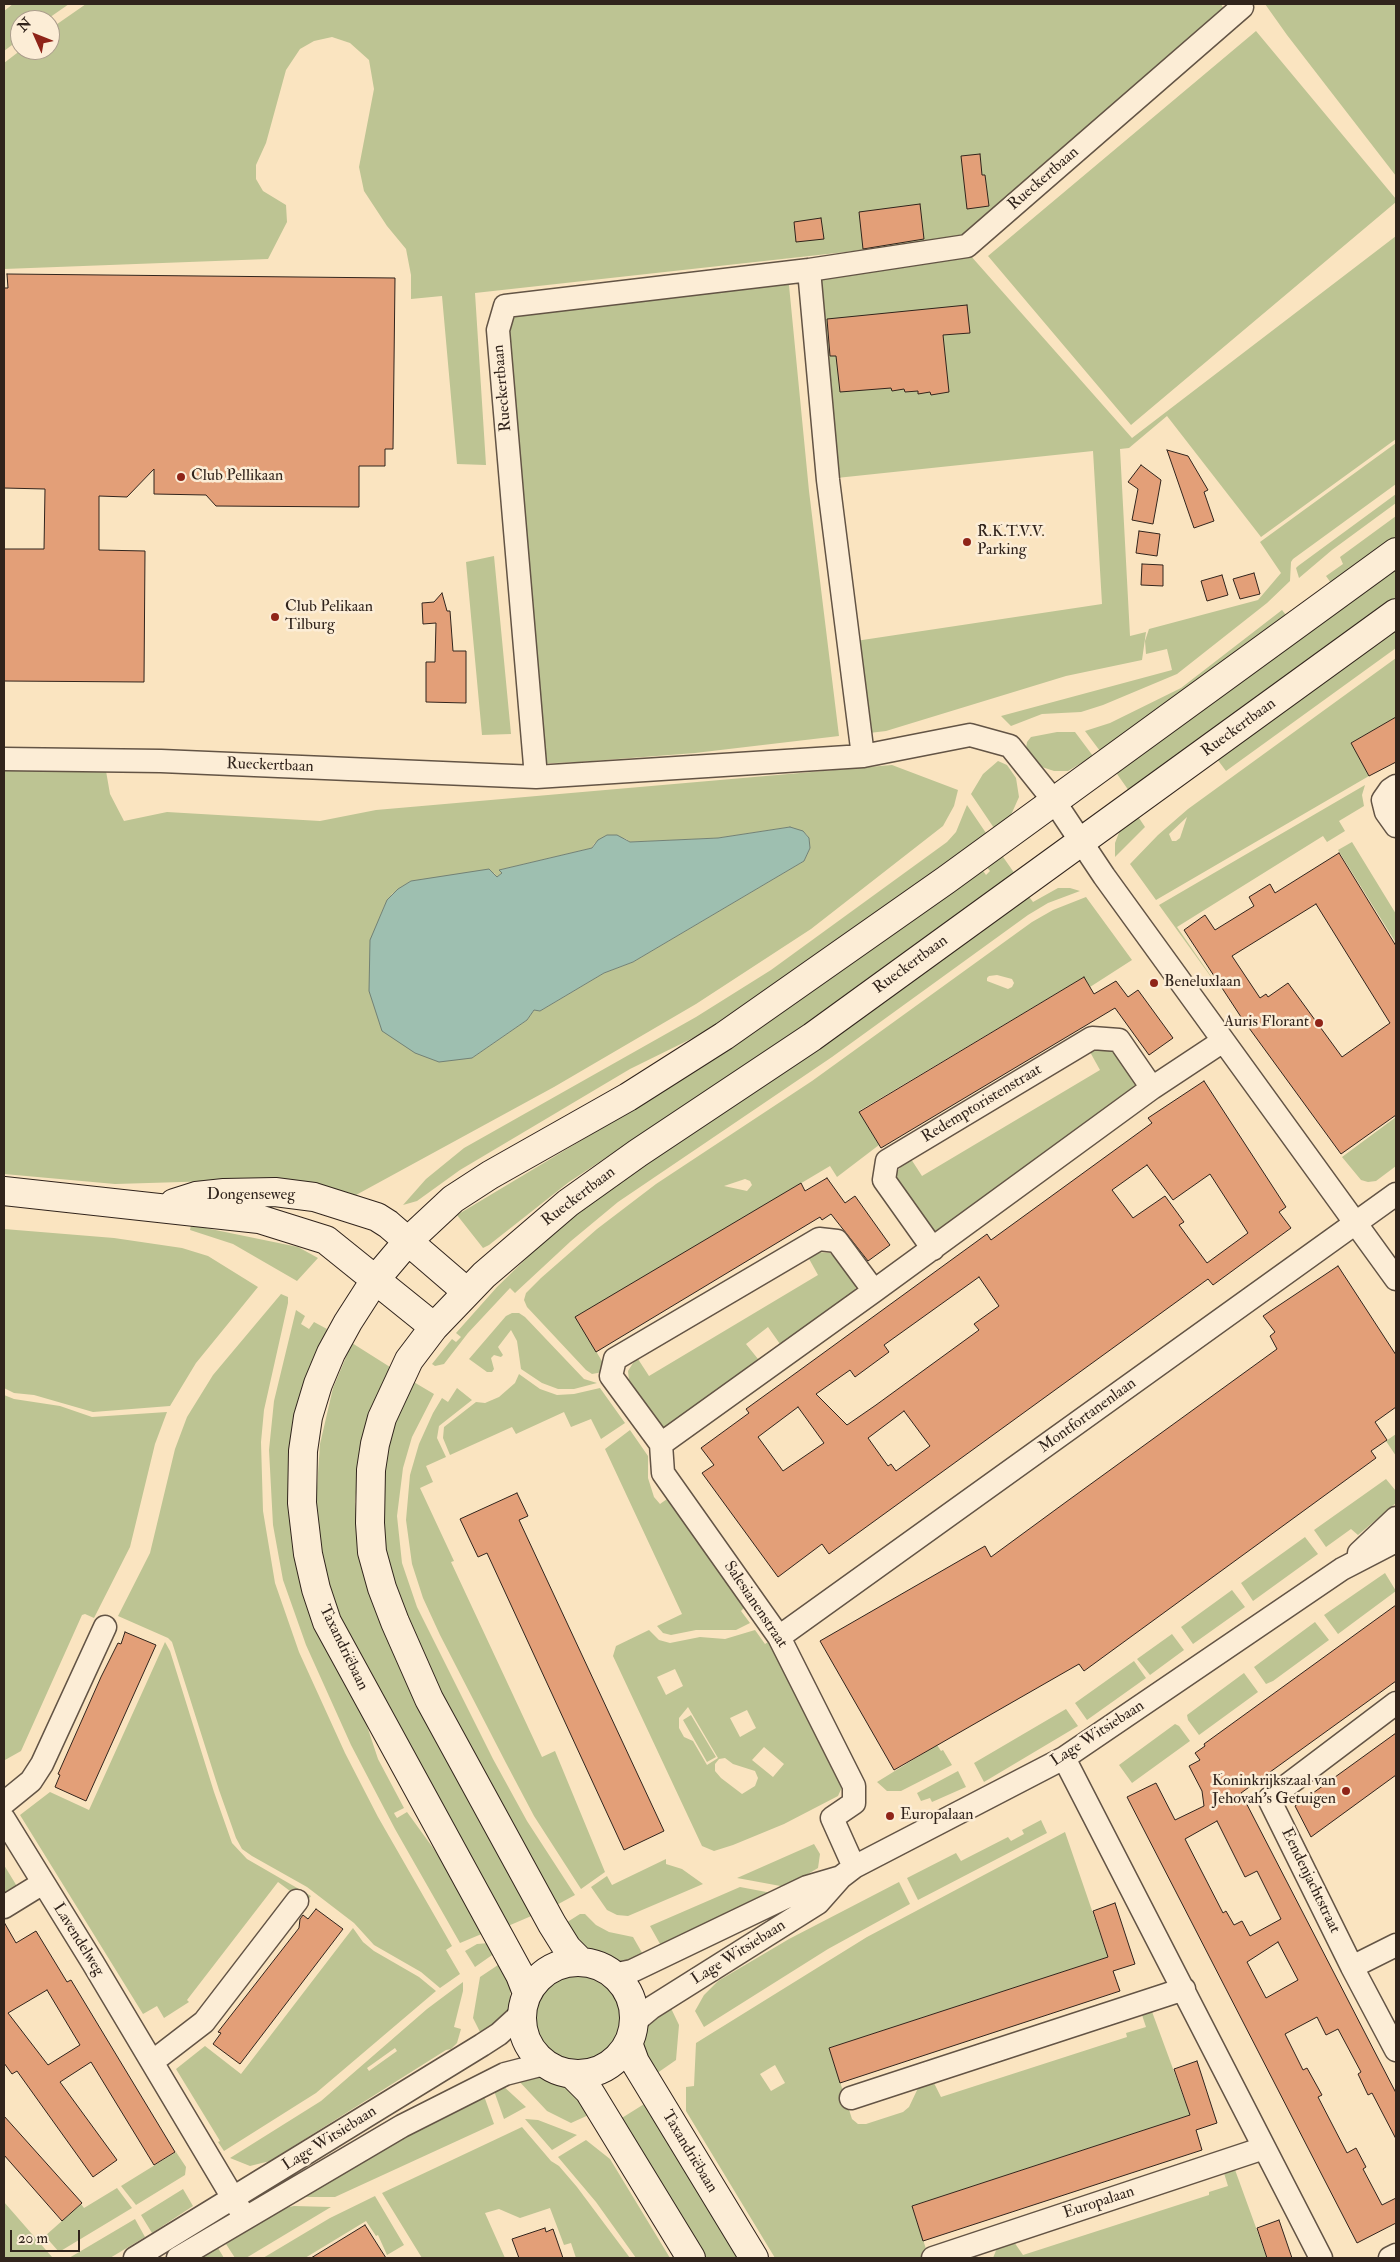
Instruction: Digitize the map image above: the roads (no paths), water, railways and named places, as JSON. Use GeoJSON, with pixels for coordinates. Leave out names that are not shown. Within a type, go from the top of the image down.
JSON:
{"type":"FeatureCollection","features":[{"type":"Feature","properties":{"kind":"main road"},"geometry":{"type":"LineString","coordinates":[[375,1280],[408,1241],[453,1199],[490,1175],[628,1097],[724,1036],[1054,801],[1396,552]]}},
{"type":"Feature","properties":{"kind":"main road","name":"Rueckertbaan"},"geometry":{"type":"LineString","coordinates":[[434,1327],[484,1275],[568,1203],[812,1037],[1396,613]]}},
{"type":"Feature","properties":{"kind":"main road","name":"Dongenseweg"},"geometry":{"type":"LineString","coordinates":[[4,1191],[259,1219],[326,1240],[434,1327]]}},
{"type":"Feature","properties":{"kind":"main road","name":"Dongenseweg"},"geometry":{"type":"LineString","coordinates":[[156,1208],[196,1196],[224,1193],[275,1192],[314,1197],[377,1217],[468,1292]]}},
{"type":"Feature","properties":{"kind":"main road","name":"Taxandriëbaan"},"geometry":{"type":"LineString","coordinates":[[375,1280],[331,1352],[308,1417],[303,1451],[302,1503],[308,1554],[316,1589],[327,1622],[520,1975],[525,2003]]}},
{"type":"Feature","properties":{"kind":"main road"},"geometry":{"type":"LineString","coordinates":[[434,1327],[409,1360],[392,1393],[375,1444],[370,1504],[372,1552],[382,1588],[395,1622],[429,1700],[552,1924],[567,1948],[581,1962]]}},
{"type":"Feature","properties":{"kind":"main road"},"geometry":{"type":"LineString","coordinates":[[581,1962],[598,1966],[613,1974],[622,1984],[629,1996],[631,2033],[621,2054],[605,2067],[586,2074],[572,2074],[558,2071],[544,2064],[526,2042],[522,2028],[525,2003],[534,1982],[556,1966],[581,1962]]}},
{"type":"Feature","properties":{"kind":"main road","name":"Taxandriëbaan"},"geometry":{"type":"LineString","coordinates":[[631,2033],[635,2062],[754,2258]]}},
{"type":"Feature","properties":{"kind":"main road"},"geometry":{"type":"LineString","coordinates":[[572,2074],[589,2091],[691,2258]]}},
{"type":"Feature","properties":{"kind":"street","name":"Rueckertbaan"},"geometry":{"type":"LineString","coordinates":[[536,777],[498,330],[505,306],[809,270],[966,246],[1242,7]]}},
{"type":"Feature","properties":{"kind":"street"},"geometry":{"type":"LineString","coordinates":[[809,270],[828,480],[863,756]]}},
{"type":"Feature","properties":{"kind":"street","name":"Rueckertbaan"},"geometry":{"type":"LineString","coordinates":[[4,759],[169,762],[536,777],[863,756],[970,735],[1010,746],[1054,801],[1081,842]]}},
{"type":"Feature","properties":{"kind":"street"},"geometry":{"type":"LineString","coordinates":[[1396,786],[1390,790],[1383,800],[1386,812],[1396,826]]}},
{"type":"Feature","properties":{"kind":"street"},"geometry":{"type":"LineString","coordinates":[[1081,842],[1396,1279]]}},
{"type":"Feature","properties":{"kind":"street","name":"Redemptoristenstraat"},"geometry":{"type":"LineString","coordinates":[[933,1249],[884,1180],[887,1161],[1092,1038],[1119,1040],[1152,1088]]}},
{"type":"Feature","properties":{"kind":"street"},"geometry":{"type":"LineString","coordinates":[[874,1291],[837,1241],[819,1239],[615,1359],[611,1376],[661,1444],[933,1249],[1152,1088],[1223,1041]]}},
{"type":"Feature","properties":{"kind":"street","name":"Montfortanenlaan"},"geometry":{"type":"LineString","coordinates":[[779,1637],[1396,1194]]}},
{"type":"Feature","properties":{"kind":"street","name":"Salesianenstraat"},"geometry":{"type":"LineString","coordinates":[[661,1444],[663,1473],[779,1637],[854,1786],[854,1803],[832,1818],[848,1872]]}},
{"type":"Feature","properties":{"kind":"street","name":"Lage Witsiebaan"},"geometry":{"type":"LineString","coordinates":[[1342,1569],[1396,1518]]}},
{"type":"Feature","properties":{"kind":"street","name":"Lage Witsiebaan"},"geometry":{"type":"LineString","coordinates":[[613,1974],[639,1967],[807,1887],[848,1872],[1064,1758],[1342,1569],[1396,1541]]}},
{"type":"Feature","properties":{"kind":"street"},"geometry":{"type":"LineString","coordinates":[[4,1803],[31,1781],[42,1764],[105,1627]]}},
{"type":"Feature","properties":{"kind":"street","name":"Eendenjachtstraat"},"geometry":{"type":"LineString","coordinates":[[1396,1703],[1269,1799],[1352,1967],[1396,2050]]}},
{"type":"Feature","properties":{"kind":"street"},"geometry":{"type":"LineString","coordinates":[[1064,1758],[1321,2258]]}},
{"type":"Feature","properties":{"kind":"street","name":"Lavendelweg"},"geometry":{"type":"LineString","coordinates":[[4,1819],[245,2218]]}},
{"type":"Feature","properties":{"kind":"street","name":"Lage Witsiebaan"},"geometry":{"type":"LineString","coordinates":[[631,2033],[651,2008],[818,1903],[848,1872]]}},
{"type":"Feature","properties":{"kind":"street"},"geometry":{"type":"LineString","coordinates":[[4,1907],[43,1883]]}},
{"type":"Feature","properties":{"kind":"street"},"geometry":{"type":"LineString","coordinates":[[152,2062],[204,2022],[297,1901]]}},
{"type":"Feature","properties":{"kind":"street"},"geometry":{"type":"LineString","coordinates":[[1352,1967],[1396,1945]]}},
{"type":"Feature","properties":{"kind":"street"},"geometry":{"type":"LineString","coordinates":[[851,2098],[1184,1989]]}},
{"type":"Feature","properties":{"kind":"street","name":"Lage Witsiebaan"},"geometry":{"type":"LineString","coordinates":[[135,2258],[499,2034],[525,2003]]}},
{"type":"Feature","properties":{"kind":"street","name":"Lage Witsiebaan"},"geometry":{"type":"LineString","coordinates":[[178,2258],[402,2126],[505,2074],[544,2064]]}},
{"type":"Feature","properties":{"kind":"street","name":"Europalaan"},"geometry":{"type":"LineString","coordinates":[[933,2258],[1264,2148]]}},
{"type":"Feature","properties":{"kind":"street"},"geometry":{"type":"LineString","coordinates":[[1390,2258],[1396,2255]]}},
{"type":"Feature","properties":{"kind":"place","name":"Club Pellikaan"},"geometry":{"type":"Point","coordinates":[181,477]}},
{"type":"Feature","properties":{"kind":"place","name":"R.K.T.V.V. Parking"},"geometry":{"type":"Point","coordinates":[967,542]}},
{"type":"Feature","properties":{"kind":"place","name":"Club Pelikaan Tilburg"},"geometry":{"type":"Point","coordinates":[275,617]}},
{"type":"Feature","properties":{"kind":"place","name":"Beneluxlaan"},"geometry":{"type":"Point","coordinates":[1154,983]}},
{"type":"Feature","properties":{"kind":"place","name":"Auris Florant"},"geometry":{"type":"Point","coordinates":[1319,1023]}},
{"type":"Feature","properties":{"kind":"place","name":"Koninkrijkszaal van Jehovah's Getuigen"},"geometry":{"type":"Point","coordinates":[1346,1791]}},
{"type":"Feature","properties":{"kind":"place","name":"Europalaan"},"geometry":{"type":"Point","coordinates":[890,1816]}}]}
